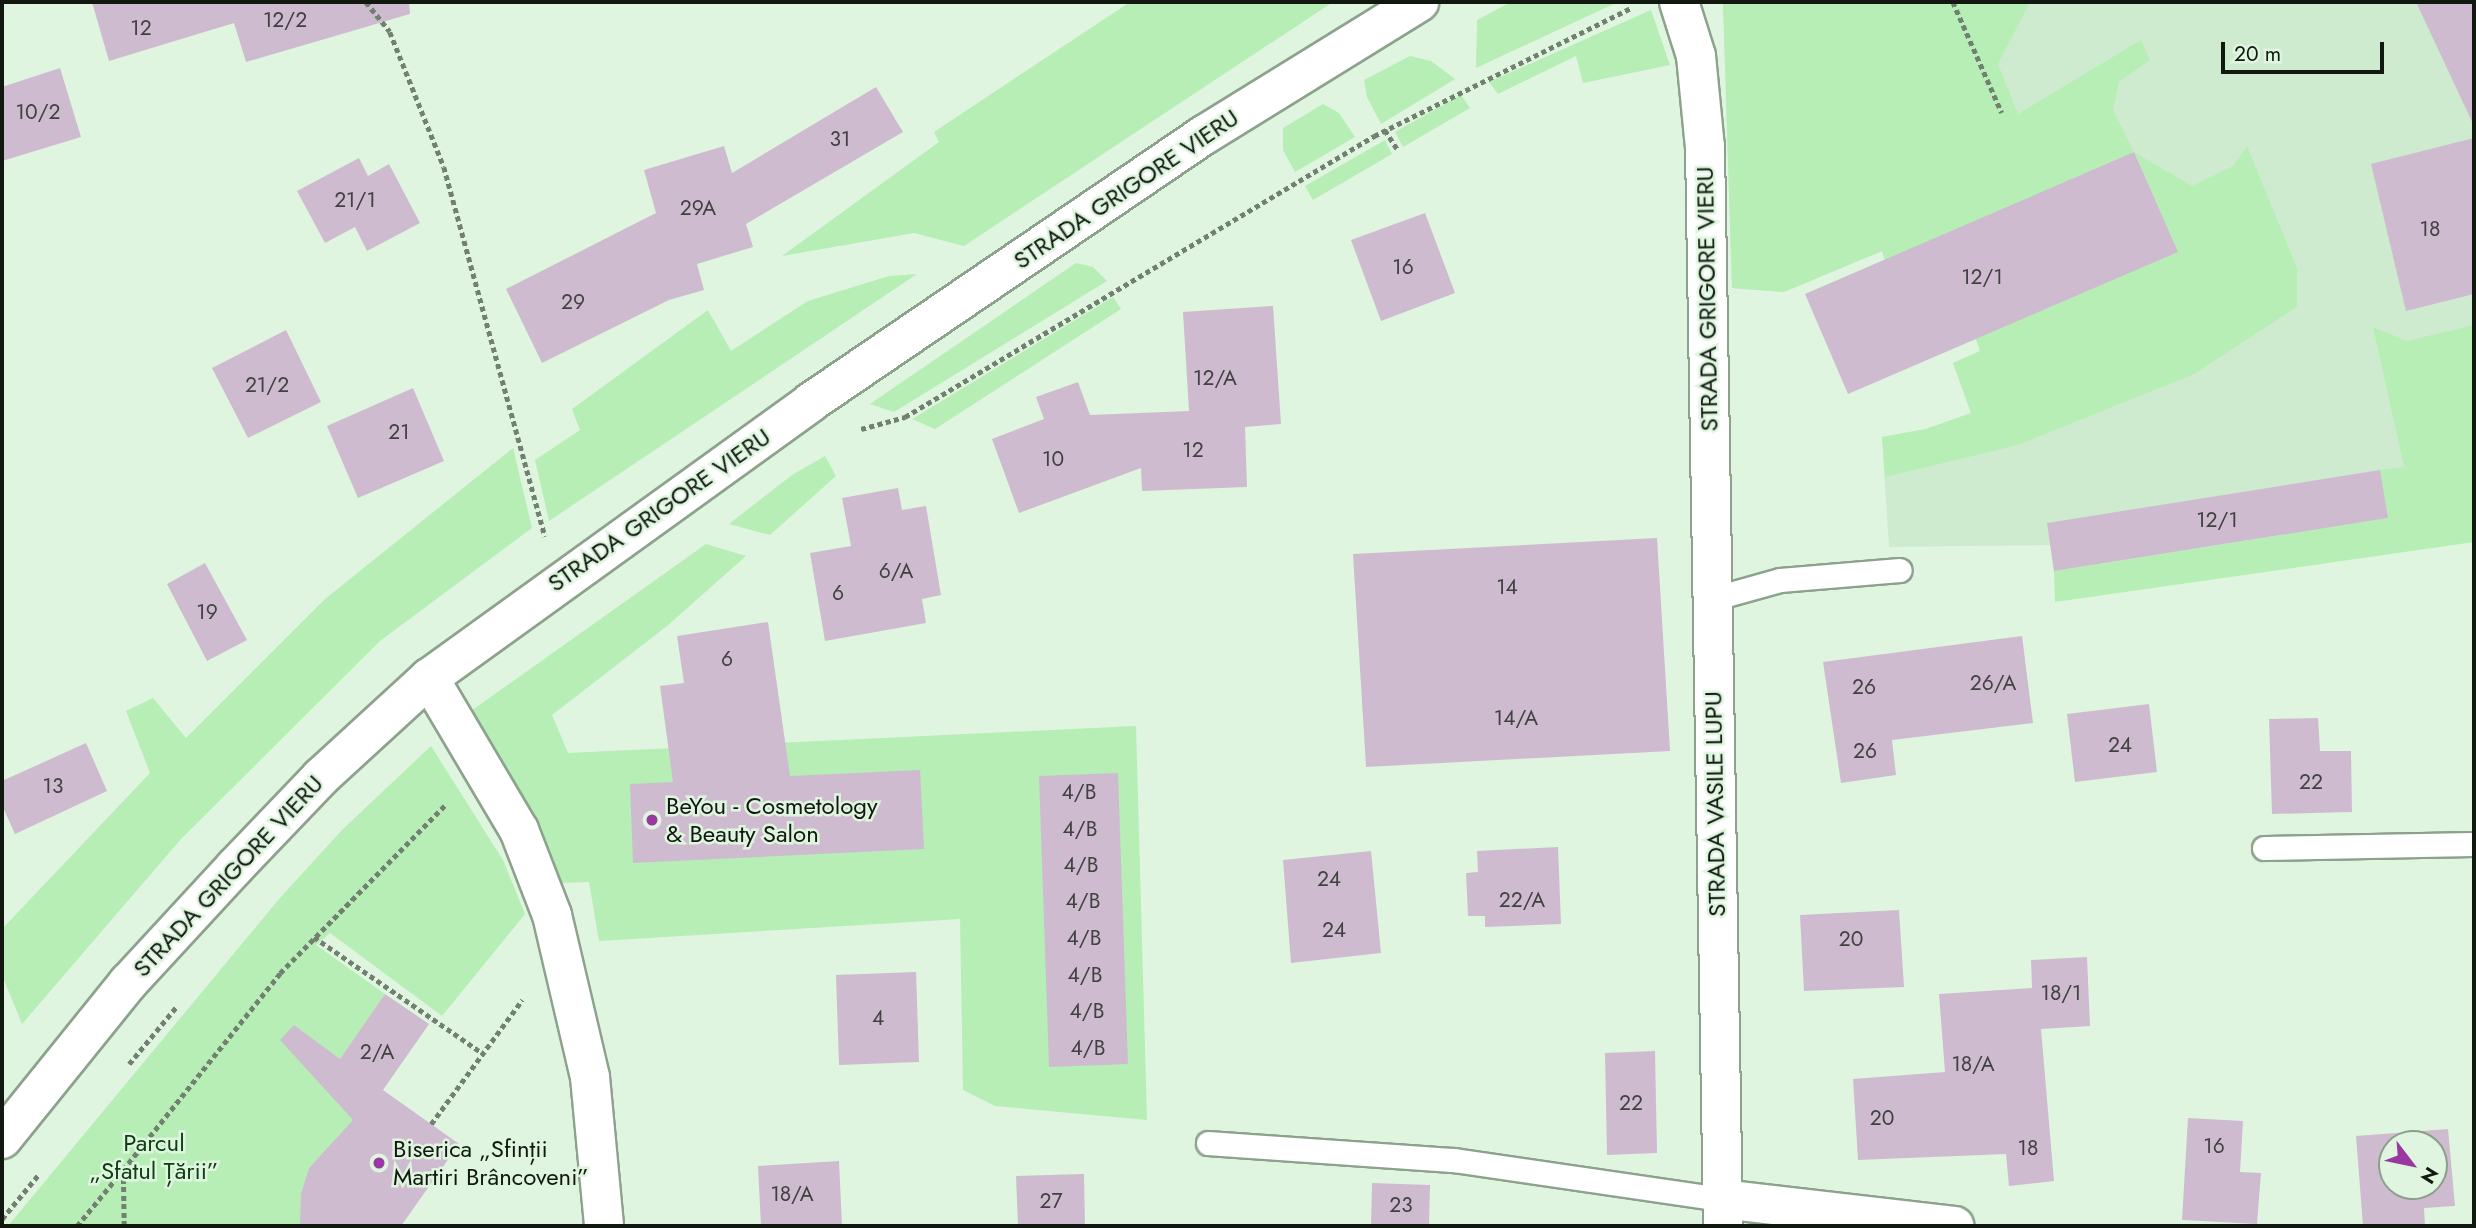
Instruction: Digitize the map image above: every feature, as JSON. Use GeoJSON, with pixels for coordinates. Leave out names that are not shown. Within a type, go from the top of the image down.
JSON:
{"type":"FeatureCollection","features":[{"type":"Feature","properties":{"kind":"street","name":"STRADA GRIGORE VIERU"},"geometry":{"type":"LineString","coordinates":[[2,1139],[128,983],[235,867],[321,777],[429,678],[559,580],[810,402],[1173,156],[1419,2]]}},
{"type":"Feature","properties":{"kind":"street","name":"STRADA GRIGORE VIERU"},"geometry":{"type":"LineString","coordinates":[[1679,2],[1696,56],[1705,147],[1712,599]]}},
{"type":"Feature","properties":{"kind":"street","name":"STRADA VASILE LUPU"},"geometry":{"type":"LineString","coordinates":[[1712,599],[1723,1213]]}},
{"type":"Feature","properties":{"kind":"street"},"geometry":{"type":"LineString","coordinates":[[429,678],[519,830],[561,950],[590,1077],[604,1226]]}},
{"type":"Feature","properties":{"kind":"street"},"geometry":{"type":"LineString","coordinates":[[1723,1213],[1954,1226]]}},
{"type":"Feature","properties":{"kind":"lane"},"geometry":{"type":"LineString","coordinates":[[1712,599],[1780,580],[1900,570]]}},
{"type":"Feature","properties":{"kind":"lane"},"geometry":{"type":"LineString","coordinates":[[2264,848],[2474,844]]}},
{"type":"Feature","properties":{"kind":"lane"},"geometry":{"type":"LineString","coordinates":[[1208,1143],[1454,1160],[1723,1213]]}},
{"type":"Feature","properties":{"kind":"path"},"geometry":{"type":"LineString","coordinates":[[366,2],[390,32],[444,167],[559,580]]}},
{"type":"Feature","properties":{"kind":"path"},"geometry":{"type":"LineString","coordinates":[[847,432],[905,416],[1385,130],[1644,2]]}},
{"type":"Feature","properties":{"kind":"path"},"geometry":{"type":"LineString","coordinates":[[1953,2],[2002,113]]}},
{"type":"Feature","properties":{"kind":"path"},"geometry":{"type":"LineString","coordinates":[[1385,130],[1398,150]]}},
{"type":"Feature","properties":{"kind":"path"},"geometry":{"type":"LineString","coordinates":[[77,1226],[279,973],[397,849],[484,769]]}},
{"type":"Feature","properties":{"kind":"path"},"geometry":{"type":"LineString","coordinates":[[314,937],[482,1053]]}},
{"type":"Feature","properties":{"kind":"path"},"geometry":{"type":"LineString","coordinates":[[431,1124],[561,950]]}},
{"type":"Feature","properties":{"kind":"path"},"geometry":{"type":"LineString","coordinates":[[122,1073],[181,1000]]}},
{"type":"Feature","properties":{"kind":"path"},"geometry":{"type":"LineString","coordinates":[[2,1219],[45,1167]]}},
{"type":"Feature","properties":{"kind":"path"},"geometry":{"type":"LineString","coordinates":[[123,1170],[124,1226]]}},
{"type":"Feature","properties":{"kind":"shaded area"},"geometry":{"type":"Polygon","coordinates":[[[1723,2],[2474,2],[2474,503],[2054,571],[2050,545],[1889,547],[1882,437],[1926,429],[1971,413],[1953,363],[1981,351],[1976,339],[1885,260],[1882,251],[1784,292],[1732,288],[1723,2]]]}},
{"type":"Feature","properties":{"kind":"green space"},"geometry":{"type":"Polygon","coordinates":[[[1130,2],[1333,2],[964,246],[914,233],[782,256],[939,142],[934,132],[1130,2]]]}},
{"type":"Feature","properties":{"kind":"green space"},"geometry":{"type":"Polygon","coordinates":[[[1511,2],[1618,2],[1476,68],[1477,20],[1511,2]]]}},
{"type":"Feature","properties":{"kind":"green space"},"geometry":{"type":"Polygon","coordinates":[[[1723,2],[2030,2],[1998,64],[2018,114],[2141,40],[2150,60],[2119,82],[2113,110],[2134,152],[1885,260],[1882,251],[1784,292],[1732,288],[1723,2]]]}},
{"type":"Feature","properties":{"kind":"green space"},"geometry":{"type":"Polygon","coordinates":[[[1651,10],[1670,65],[1583,83],[1576,56],[1498,94],[1489,82],[1651,10]]]}},
{"type":"Feature","properties":{"kind":"green space"},"geometry":{"type":"Polygon","coordinates":[[[1410,56],[1431,61],[1455,79],[1381,124],[1367,97],[1364,80],[1410,56]]]}},
{"type":"Feature","properties":{"kind":"green space"},"geometry":{"type":"Polygon","coordinates":[[[1461,95],[1470,108],[1403,147],[1395,132],[1461,95]]]}},
{"type":"Feature","properties":{"kind":"green space"},"geometry":{"type":"Polygon","coordinates":[[[1323,104],[1339,113],[1355,137],[1295,172],[1283,150],[1283,128],[1323,104]]]}},
{"type":"Feature","properties":{"kind":"green space"},"geometry":{"type":"Polygon","coordinates":[[[1385,140],[1392,154],[1313,200],[1305,186],[1385,140]]]}},
{"type":"Feature","properties":{"kind":"green space"},"geometry":{"type":"Polygon","coordinates":[[[2247,146],[2297,268],[2297,307],[2194,374],[2018,445],[1885,477],[1882,437],[1926,429],[1971,413],[1953,363],[1980,351],[1976,339],[2177,251],[2134,152],[2192,186],[2233,166],[2247,146]]]}},
{"type":"Feature","properties":{"kind":"green space"},"geometry":{"type":"Polygon","coordinates":[[[1076,263],[1093,267],[1107,281],[894,412],[870,404],[1076,263]]]}},
{"type":"Feature","properties":{"kind":"green space"},"geometry":{"type":"Polygon","coordinates":[[[917,274],[549,521],[535,460],[580,430],[572,409],[708,310],[731,351],[808,301],[889,276],[917,274]]]}},
{"type":"Feature","properties":{"kind":"green space"},"geometry":{"type":"Polygon","coordinates":[[[1113,297],[1121,309],[935,429],[912,419],[1113,297]]]}},
{"type":"Feature","properties":{"kind":"green space"},"geometry":{"type":"Polygon","coordinates":[[[2474,325],[2474,542],[2055,602],[2054,571],[2387,518],[2380,470],[2404,467],[2373,327],[2407,341],[2474,325]]]}},
{"type":"Feature","properties":{"kind":"green space"},"geometry":{"type":"Polygon","coordinates":[[[513,448],[532,528],[380,641],[181,839],[22,1024],[2,975],[2,929],[150,773],[126,711],[153,698],[186,738],[325,599],[513,448]]]}},
{"type":"Feature","properties":{"kind":"green space"},"geometry":{"type":"Polygon","coordinates":[[[825,456],[836,476],[770,535],[729,524],[792,475],[825,456]]]}},
{"type":"Feature","properties":{"kind":"green space"},"geometry":{"type":"Polygon","coordinates":[[[706,544],[746,556],[667,626],[552,715],[568,753],[1136,726],[1147,1120],[995,1106],[963,1090],[960,919],[599,941],[589,882],[560,883],[532,812],[471,711],[706,544]]]}},
{"type":"Feature","properties":{"kind":"green space","name":"Parcul „Sfatul Țării”"},"geometry":{"type":"Polygon","coordinates":[[[431,746],[503,860],[525,914],[442,1016],[330,933],[316,945],[385,994],[326,1080],[371,1131],[341,1138],[309,1168],[301,1193],[303,1226],[8,1226],[279,899],[342,830],[431,746]]]}},
{"type":"Feature","properties":{"kind":"building"},"geometry":{"type":"Polygon","coordinates":[[[92,2],[409,2],[410,14],[246,62],[234,23],[109,61],[92,2]]]}},
{"type":"Feature","properties":{"kind":"building"},"geometry":{"type":"Polygon","coordinates":[[[2416,2],[2474,2],[2474,126],[2416,2]]]}},
{"type":"Feature","properties":{"kind":"building"},"geometry":{"type":"Polygon","coordinates":[[[60,68],[81,137],[2,161],[2,87],[60,68]]]}},
{"type":"Feature","properties":{"kind":"building"},"geometry":{"type":"Polygon","coordinates":[[[876,87],[903,132],[746,224],[753,247],[697,264],[704,290],[669,300],[542,363],[506,289],[656,213],[644,170],[724,146],[732,173],[876,87]]]}},
{"type":"Feature","properties":{"kind":"building"},"geometry":{"type":"Polygon","coordinates":[[[2474,138],[2474,294],[2406,311],[2371,164],[2474,138]]]}},
{"type":"Feature","properties":{"kind":"building"},"geometry":{"type":"Polygon","coordinates":[[[2134,152],[2178,252],[1848,394],[1805,294],[2134,152]]]}},
{"type":"Feature","properties":{"kind":"building"},"geometry":{"type":"Polygon","coordinates":[[[359,158],[368,176],[389,164],[420,223],[367,251],[355,227],[325,243],[297,191],[359,158]]]}},
{"type":"Feature","properties":{"kind":"building"},"geometry":{"type":"Polygon","coordinates":[[[1425,213],[1455,293],[1381,321],[1351,240],[1425,213]]]}},
{"type":"Feature","properties":{"kind":"building"},"geometry":{"type":"Polygon","coordinates":[[[1273,306],[1281,424],[1245,427],[1247,487],[1142,491],[1141,468],[1019,513],[992,439],[1044,419],[1036,397],[1078,382],[1090,415],[1189,411],[1183,312],[1273,306]]]}},
{"type":"Feature","properties":{"kind":"building"},"geometry":{"type":"Polygon","coordinates":[[[286,330],[321,402],[248,438],[212,368],[286,330]]]}},
{"type":"Feature","properties":{"kind":"building"},"geometry":{"type":"Polygon","coordinates":[[[413,388],[444,461],[358,498],[327,426],[413,388]]]}},
{"type":"Feature","properties":{"kind":"building"},"geometry":{"type":"Polygon","coordinates":[[[2380,470],[2388,518],[2054,571],[2047,523],[2380,470]]]}},
{"type":"Feature","properties":{"kind":"building"},"geometry":{"type":"Polygon","coordinates":[[[898,488],[902,510],[926,506],[941,595],[922,599],[926,623],[825,641],[810,553],[851,546],[842,498],[898,488]]]}},
{"type":"Feature","properties":{"kind":"building"},"geometry":{"type":"Polygon","coordinates":[[[1657,538],[1670,751],[1366,767],[1353,554],[1657,538]]]}},
{"type":"Feature","properties":{"kind":"building"},"geometry":{"type":"Polygon","coordinates":[[[205,563],[247,640],[207,661],[167,584],[205,563]]]}},
{"type":"Feature","properties":{"kind":"building"},"geometry":{"type":"Polygon","coordinates":[[[768,622],[790,776],[920,770],[924,849],[633,863],[630,784],[673,782],[660,686],[684,683],[677,636],[768,622]]]}},
{"type":"Feature","properties":{"kind":"building"},"geometry":{"type":"Polygon","coordinates":[[[2022,636],[2033,723],[1892,740],[1896,775],[1841,783],[1823,662],[2022,636]]]}},
{"type":"Feature","properties":{"kind":"building"},"geometry":{"type":"Polygon","coordinates":[[[2149,704],[2157,772],[2075,782],[2067,714],[2149,704]]]}},
{"type":"Feature","properties":{"kind":"building"},"geometry":{"type":"Polygon","coordinates":[[[2318,718],[2320,751],[2351,751],[2352,812],[2272,814],[2269,719],[2318,718]]]}},
{"type":"Feature","properties":{"kind":"building"},"geometry":{"type":"Polygon","coordinates":[[[86,743],[107,791],[15,834],[2,805],[2,781],[86,743]]]}},
{"type":"Feature","properties":{"kind":"building"},"geometry":{"type":"Polygon","coordinates":[[[1118,773],[1128,1064],[1049,1067],[1039,776],[1118,773]]]}},
{"type":"Feature","properties":{"kind":"building"},"geometry":{"type":"Polygon","coordinates":[[[1558,847],[1561,924],[1485,927],[1485,916],[1468,916],[1466,873],[1478,872],[1477,851],[1558,847]]]}},
{"type":"Feature","properties":{"kind":"building"},"geometry":{"type":"Polygon","coordinates":[[[1371,851],[1381,953],[1291,963],[1283,860],[1371,851]]]}},
{"type":"Feature","properties":{"kind":"building"},"geometry":{"type":"Polygon","coordinates":[[[1899,910],[1904,987],[1804,991],[1800,915],[1899,910]]]}},
{"type":"Feature","properties":{"kind":"building"},"geometry":{"type":"Polygon","coordinates":[[[2087,957],[2090,1026],[2041,1029],[2054,1181],[2009,1186],[2006,1154],[1858,1160],[1853,1079],[1945,1072],[1939,994],[2032,988],[2031,960],[2087,957]]]}},
{"type":"Feature","properties":{"kind":"building"},"geometry":{"type":"Polygon","coordinates":[[[916,972],[919,1062],[839,1065],[836,975],[916,972]]]}},
{"type":"Feature","properties":{"kind":"building"},"geometry":{"type":"Polygon","coordinates":[[[385,994],[429,1024],[383,1090],[459,1144],[401,1226],[300,1226],[301,1193],[309,1168],[353,1120],[280,1040],[294,1025],[340,1059],[385,994]]]}},
{"type":"Feature","properties":{"kind":"building"},"geometry":{"type":"Polygon","coordinates":[[[1655,1051],[1657,1153],[1607,1155],[1605,1053],[1655,1051]]]}},
{"type":"Feature","properties":{"kind":"building"},"geometry":{"type":"Polygon","coordinates":[[[2188,1118],[2243,1121],[2240,1172],[2261,1173],[2257,1224],[2182,1220],[2188,1118]]]}},
{"type":"Feature","properties":{"kind":"building"},"geometry":{"type":"Polygon","coordinates":[[[2448,1129],[2455,1206],[2424,1208],[2425,1226],[2363,1226],[2356,1136],[2378,1134],[2378,1200],[2448,1200],[2448,1130],[2435,1130],[2448,1129]]]}},
{"type":"Feature","properties":{"kind":"building"},"geometry":{"type":"Polygon","coordinates":[[[839,1161],[842,1226],[761,1226],[758,1166],[839,1161]]]}},
{"type":"Feature","properties":{"kind":"building"},"geometry":{"type":"Polygon","coordinates":[[[1084,1174],[1085,1226],[1018,1226],[1016,1176],[1084,1174]]]}},
{"type":"Feature","properties":{"kind":"building"},"geometry":{"type":"Polygon","coordinates":[[[1372,1183],[1430,1185],[1429,1226],[1371,1226],[1372,1183]]]}},
{"type":"Feature","properties":{"kind":"place","name":"BeYou - Cosmetology & Beauty Salon"},"geometry":{"type":"Point","coordinates":[652,820]}},
{"type":"Feature","properties":{"kind":"place","name":"Biserica „Sfinții Martiri Brâncoveni”"},"geometry":{"type":"Point","coordinates":[379,1163]}}]}
